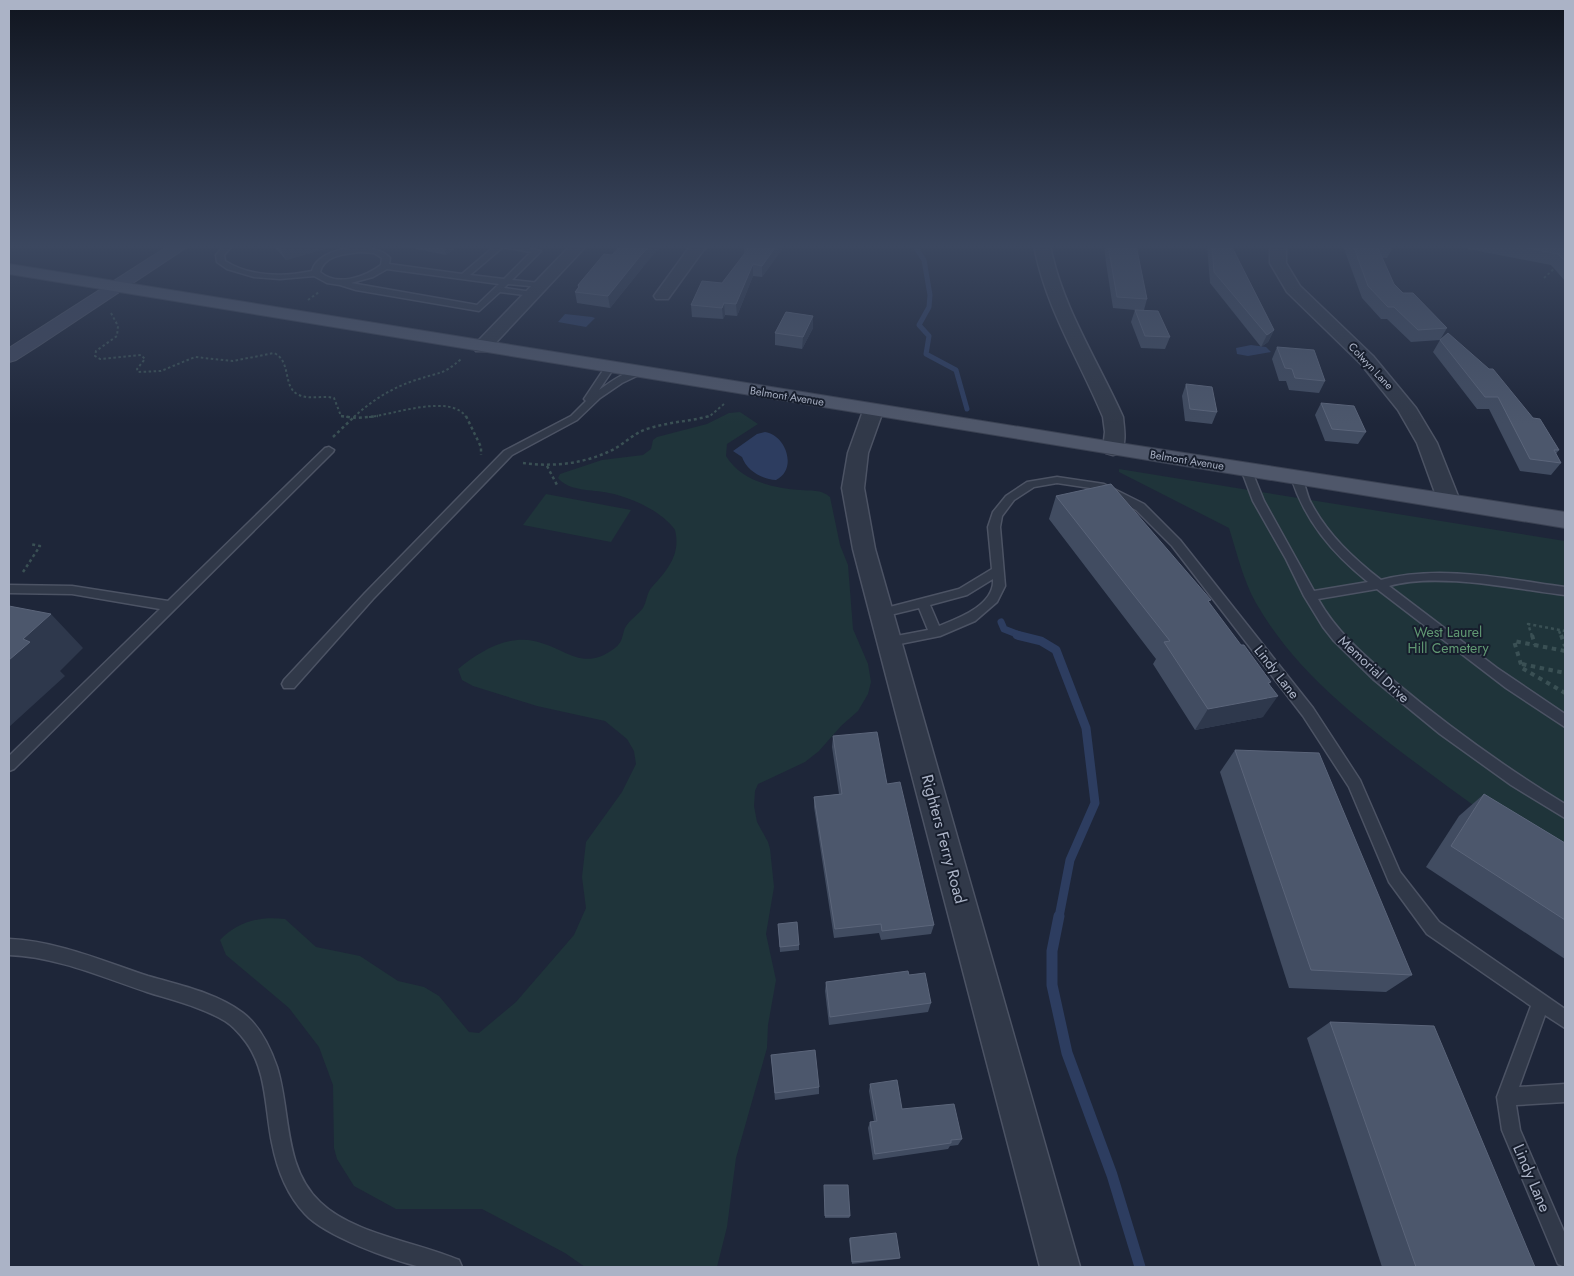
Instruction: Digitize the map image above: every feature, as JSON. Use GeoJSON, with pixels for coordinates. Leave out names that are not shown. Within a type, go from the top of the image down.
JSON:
{"type":"FeatureCollection","features":[{"type":"Feature","properties":{"kind":"main road","name":"Belmont Avenue"},"geometry":{"type":"LineString","coordinates":[[219,305],[1565,520]]}},
{"type":"Feature","properties":{"kind":"street"},"geometry":{"type":"LineString","coordinates":[[9,356],[90,305]]}},
{"type":"Feature","properties":{"kind":"street"},"geometry":{"type":"LineString","coordinates":[[482,347],[522,305]]}},
{"type":"Feature","properties":{"kind":"street"},"geometry":{"type":"LineString","coordinates":[[1058,305],[1113,417],[1116,432],[1113,449]]}},
{"type":"Feature","properties":{"kind":"street","name":"Colwyn Lane"},"geometry":{"type":"LineString","coordinates":[[1309,305],[1372,365],[1406,408],[1431,451],[1449,502]]}},
{"type":"Feature","properties":{"kind":"street","name":"Righters Ferry Road"},"geometry":{"type":"LineString","coordinates":[[873,410],[858,453],[853,488],[864,550],[1060,1267]]}},
{"type":"Feature","properties":{"kind":"lane"},"geometry":{"type":"LineString","coordinates":[[457,305],[478,308],[482,305]]}},
{"type":"Feature","properties":{"kind":"lane"},"geometry":{"type":"LineString","coordinates":[[289,684],[355,610],[508,453],[574,418],[588,402],[609,368]]}},
{"type":"Feature","properties":{"kind":"lane"},"geometry":{"type":"LineString","coordinates":[[588,402],[619,381],[638,373]]}},
{"type":"Feature","properties":{"kind":"lane"},"geometry":{"type":"LineString","coordinates":[[9,765],[328,446]]}},
{"type":"Feature","properties":{"kind":"lane","name":"Memorial Drive"},"geometry":{"type":"LineString","coordinates":[[1246,469],[1255,494],[1310,596],[1327,624],[1344,644],[1405,698],[1480,756],[1565,812]]}},
{"type":"Feature","properties":{"kind":"lane"},"geometry":{"type":"LineString","coordinates":[[1296,477],[1301,497],[1317,523],[1354,566],[1498,677],[1565,721]]}},
{"type":"Feature","properties":{"kind":"lane","name":"Lindy Lane"},"geometry":{"type":"LineString","coordinates":[[886,627],[936,633],[971,618],[993,599],[999,586],[994,527],[997,515],[1010,498],[1031,484],[1064,481],[1100,486],[1140,507],[1176,542],[1308,712],[1355,784],[1394,876],[1433,928],[1565,1019]]}},
{"type":"Feature","properties":{"kind":"lane"},"geometry":{"type":"LineString","coordinates":[[886,627],[923,604],[963,592],[997,571]]}},
{"type":"Feature","properties":{"kind":"lane"},"geometry":{"type":"LineString","coordinates":[[1310,596],[1377,585],[1399,579],[1440,576],[1565,591]]}},
{"type":"Feature","properties":{"kind":"lane"},"geometry":{"type":"LineString","coordinates":[[9,589],[72,590],[170,606]]}},
{"type":"Feature","properties":{"kind":"lane"},"geometry":{"type":"LineString","coordinates":[[923,604],[936,633]]}},
{"type":"Feature","properties":{"kind":"lane"},"geometry":{"type":"LineString","coordinates":[[9,947],[51,953],[133,978],[214,1007],[239,1021],[252,1035],[262,1053],[269,1071],[288,1170],[298,1191],[313,1209],[333,1225],[452,1267]]}},
{"type":"Feature","properties":{"kind":"lane","name":"Lindy Lane"},"geometry":{"type":"LineString","coordinates":[[1541,1003],[1506,1097],[1511,1130],[1565,1258]]}},
{"type":"Feature","properties":{"kind":"lane"},"geometry":{"type":"LineString","coordinates":[[1506,1097],[1565,1094]]}},
{"type":"Feature","properties":{"kind":"path"},"geometry":{"type":"LineString","coordinates":[[110,312],[118,332],[117,336],[99,347],[96,351],[97,358],[141,355],[145,359],[137,370],[138,372],[149,374],[166,370],[193,357],[205,355],[233,361],[268,353],[277,354],[282,358],[292,390],[303,397],[327,396],[334,398],[341,416],[354,419],[369,419],[420,406],[443,406],[461,411],[465,414],[481,447],[481,456]]}},
{"type":"Feature","properties":{"kind":"path"},"geometry":{"type":"LineString","coordinates":[[328,446],[360,411],[384,394],[418,379],[446,372],[462,359]]}},
{"type":"Feature","properties":{"kind":"path"},"geometry":{"type":"LineString","coordinates":[[521,463],[548,466],[574,462],[611,450],[638,432],[659,424],[710,416],[726,401]]}},
{"type":"Feature","properties":{"kind":"path"},"geometry":{"type":"LineString","coordinates":[[548,466],[557,484]]}},
{"type":"Feature","properties":{"kind":"path"},"geometry":{"type":"LineString","coordinates":[[20,576],[40,546],[30,544]]}},
{"type":"Feature","properties":{"kind":"path"},"geometry":{"type":"LineString","coordinates":[[1535,645],[1528,624],[1565,631]]}},
{"type":"Feature","properties":{"kind":"path"},"geometry":{"type":"LineString","coordinates":[[1559,630],[1565,646]]}},
{"type":"Feature","properties":{"kind":"path"},"geometry":{"type":"LineString","coordinates":[[1565,651],[1514,641],[1522,668],[1565,693]]}},
{"type":"Feature","properties":{"kind":"path"},"geometry":{"type":"LineString","coordinates":[[1521,664],[1565,673]]}},
{"type":"Feature","properties":{"kind":"green space"},"geometry":{"type":"Polygon","coordinates":[[[740,412],[758,424],[727,444],[726,456],[732,465],[758,482],[790,489],[819,492],[830,497],[840,545],[848,565],[853,629],[868,664],[871,682],[868,694],[858,711],[841,726],[819,751],[805,762],[758,784],[755,791],[754,806],[757,822],[770,849],[774,887],[766,934],[776,980],[768,1025],[767,1048],[736,1158],[727,1227],[717,1267],[585,1267],[565,1253],[482,1209],[396,1209],[354,1186],[337,1159],[334,1148],[333,1085],[319,1047],[289,1008],[226,955],[220,940],[234,928],[250,921],[267,918],[285,919],[316,947],[360,956],[398,981],[424,987],[439,996],[469,1032],[479,1033],[516,1002],[574,935],[586,908],[582,877],[586,842],[622,792],[636,764],[634,751],[627,739],[605,721],[537,706],[473,686],[462,680],[458,669],[493,646],[513,640],[534,641],[546,644],[584,659],[603,655],[618,646],[625,628],[643,608],[650,589],[672,561],[676,547],[675,530],[654,511],[636,501],[617,495],[568,486],[558,478],[560,474],[602,460],[643,455],[651,449],[653,440],[657,437],[707,424],[729,413],[740,412]]]}},
{"type":"Feature","properties":{"kind":"green space","name":"West Laurel Hill Cemetery"},"geometry":{"type":"Polygon","coordinates":[[[1119,469],[1565,541],[1565,864],[1511,831],[1441,782],[1377,733],[1331,695],[1310,674],[1272,628],[1251,594],[1229,528],[1119,472],[1119,469]]]}},
{"type":"Feature","properties":{"kind":"green space"},"geometry":{"type":"Polygon","coordinates":[[[546,494],[631,510],[611,542],[523,525],[546,494]]]}},
{"type":"Feature","properties":{"kind":"water"},"geometry":{"type":"Polygon","coordinates":[[[565,314],[595,318],[586,327],[558,322],[565,314]]]}},
{"type":"Feature","properties":{"kind":"water"},"geometry":{"type":"Polygon","coordinates":[[[1251,345],[1266,347],[1271,352],[1248,356],[1237,354],[1236,348],[1251,345]]]}},
{"type":"Feature","properties":{"kind":"water"},"geometry":{"type":"Polygon","coordinates":[[[765,432],[779,439],[787,453],[787,468],[783,475],[776,480],[765,478],[751,470],[742,457],[733,451],[757,434],[765,432]]]}},
{"type":"Feature","properties":{"kind":"building"},"geometry":{"type":"Polygon","coordinates":[[[691,305],[723,305],[722,308],[691,305]]]}},
{"type":"Feature","properties":{"kind":"building"},"geometry":{"type":"Polygon","coordinates":[[[1241,305],[1261,305],[1274,330],[1267,335],[1241,305]]]}},
{"type":"Feature","properties":{"kind":"building"},"geometry":{"type":"Polygon","coordinates":[[[1386,305],[1424,305],[1447,328],[1418,330],[1394,307],[1388,307],[1386,305]]]}},
{"type":"Feature","properties":{"kind":"building"},"geometry":{"type":"Polygon","coordinates":[[[1135,310],[1158,311],[1170,337],[1145,336],[1135,310]]]}},
{"type":"Feature","properties":{"kind":"building"},"geometry":{"type":"Polygon","coordinates":[[[786,312],[813,316],[803,337],[775,333],[786,312]]]}},
{"type":"Feature","properties":{"kind":"building"},"geometry":{"type":"Polygon","coordinates":[[[1448,333],[1489,369],[1493,369],[1533,418],[1540,419],[1559,450],[1554,450],[1561,463],[1530,459],[1498,397],[1485,397],[1440,340],[1448,333]]]}},
{"type":"Feature","properties":{"kind":"building"},"geometry":{"type":"Polygon","coordinates":[[[1277,347],[1314,350],[1325,381],[1295,378],[1292,369],[1285,368],[1277,347]]]}},
{"type":"Feature","properties":{"kind":"building"},"geometry":{"type":"Polygon","coordinates":[[[1186,384],[1212,387],[1217,412],[1190,409],[1186,384]]]}},
{"type":"Feature","properties":{"kind":"building"},"geometry":{"type":"Polygon","coordinates":[[[1321,403],[1354,406],[1366,432],[1332,429],[1321,403]]]}},
{"type":"Feature","properties":{"kind":"building"},"geometry":{"type":"Polygon","coordinates":[[[1111,484],[1211,600],[1208,601],[1241,645],[1244,645],[1271,682],[1268,683],[1278,696],[1208,709],[1164,642],[1170,641],[1056,496],[1111,484]]]}},
{"type":"Feature","properties":{"kind":"building"},"geometry":{"type":"Polygon","coordinates":[[[9,606],[51,614],[23,639],[30,642],[9,660],[9,606]]]}},
{"type":"Feature","properties":{"kind":"building"},"geometry":{"type":"Polygon","coordinates":[[[877,732],[887,784],[900,782],[934,925],[882,931],[881,924],[835,929],[814,797],[842,794],[833,736],[877,732]]]}},
{"type":"Feature","properties":{"kind":"building"},"geometry":{"type":"Polygon","coordinates":[[[1235,750],[1319,753],[1412,975],[1311,970],[1235,750]]]}},
{"type":"Feature","properties":{"kind":"building"},"geometry":{"type":"Polygon","coordinates":[[[1484,794],[1565,843],[1565,920],[1451,846],[1484,794]]]}},
{"type":"Feature","properties":{"kind":"building"},"geometry":{"type":"Polygon","coordinates":[[[797,922],[799,945],[780,947],[778,924],[797,922]]]}},
{"type":"Feature","properties":{"kind":"building"},"geometry":{"type":"Polygon","coordinates":[[[908,971],[909,975],[925,973],[931,1003],[830,1017],[826,982],[908,971]]]}},
{"type":"Feature","properties":{"kind":"building"},"geometry":{"type":"Polygon","coordinates":[[[1330,1022],[1434,1026],[1535,1267],[1416,1267],[1330,1022]]]}},
{"type":"Feature","properties":{"kind":"building"},"geometry":{"type":"Polygon","coordinates":[[[815,1050],[819,1087],[775,1093],[771,1055],[815,1050]]]}},
{"type":"Feature","properties":{"kind":"building"},"geometry":{"type":"Polygon","coordinates":[[[897,1080],[902,1109],[954,1104],[962,1139],[951,1140],[951,1143],[875,1154],[870,1122],[877,1121],[870,1084],[897,1080]]]}},
{"type":"Feature","properties":{"kind":"building"},"geometry":{"type":"Polygon","coordinates":[[[824,1185],[848,1185],[850,1216],[825,1216],[824,1185]]]}},
{"type":"Feature","properties":{"kind":"building"},"geometry":{"type":"Polygon","coordinates":[[[896,1233],[900,1258],[852,1262],[850,1238],[896,1233]]]}},
{"type":"Feature","properties":{"kind":"waterway"},"geometry":{"type":"LineString","coordinates":[[929,305],[919,325],[929,336],[926,354],[956,370],[967,409]]}},
{"type":"Feature","properties":{"kind":"waterway"},"geometry":{"type":"LineString","coordinates":[[1001,622],[1004,629],[1022,636]]}},
{"type":"Feature","properties":{"kind":"waterway"},"geometry":{"type":"LineString","coordinates":[[1017,635],[1041,641],[1056,650],[1086,728],[1095,803],[1070,860],[1059,917]]}},
{"type":"Feature","properties":{"kind":"waterway"},"geometry":{"type":"LineString","coordinates":[[1059,916],[1052,951],[1052,985],[1067,1053],[1112,1175],[1140,1267]]}}]}
